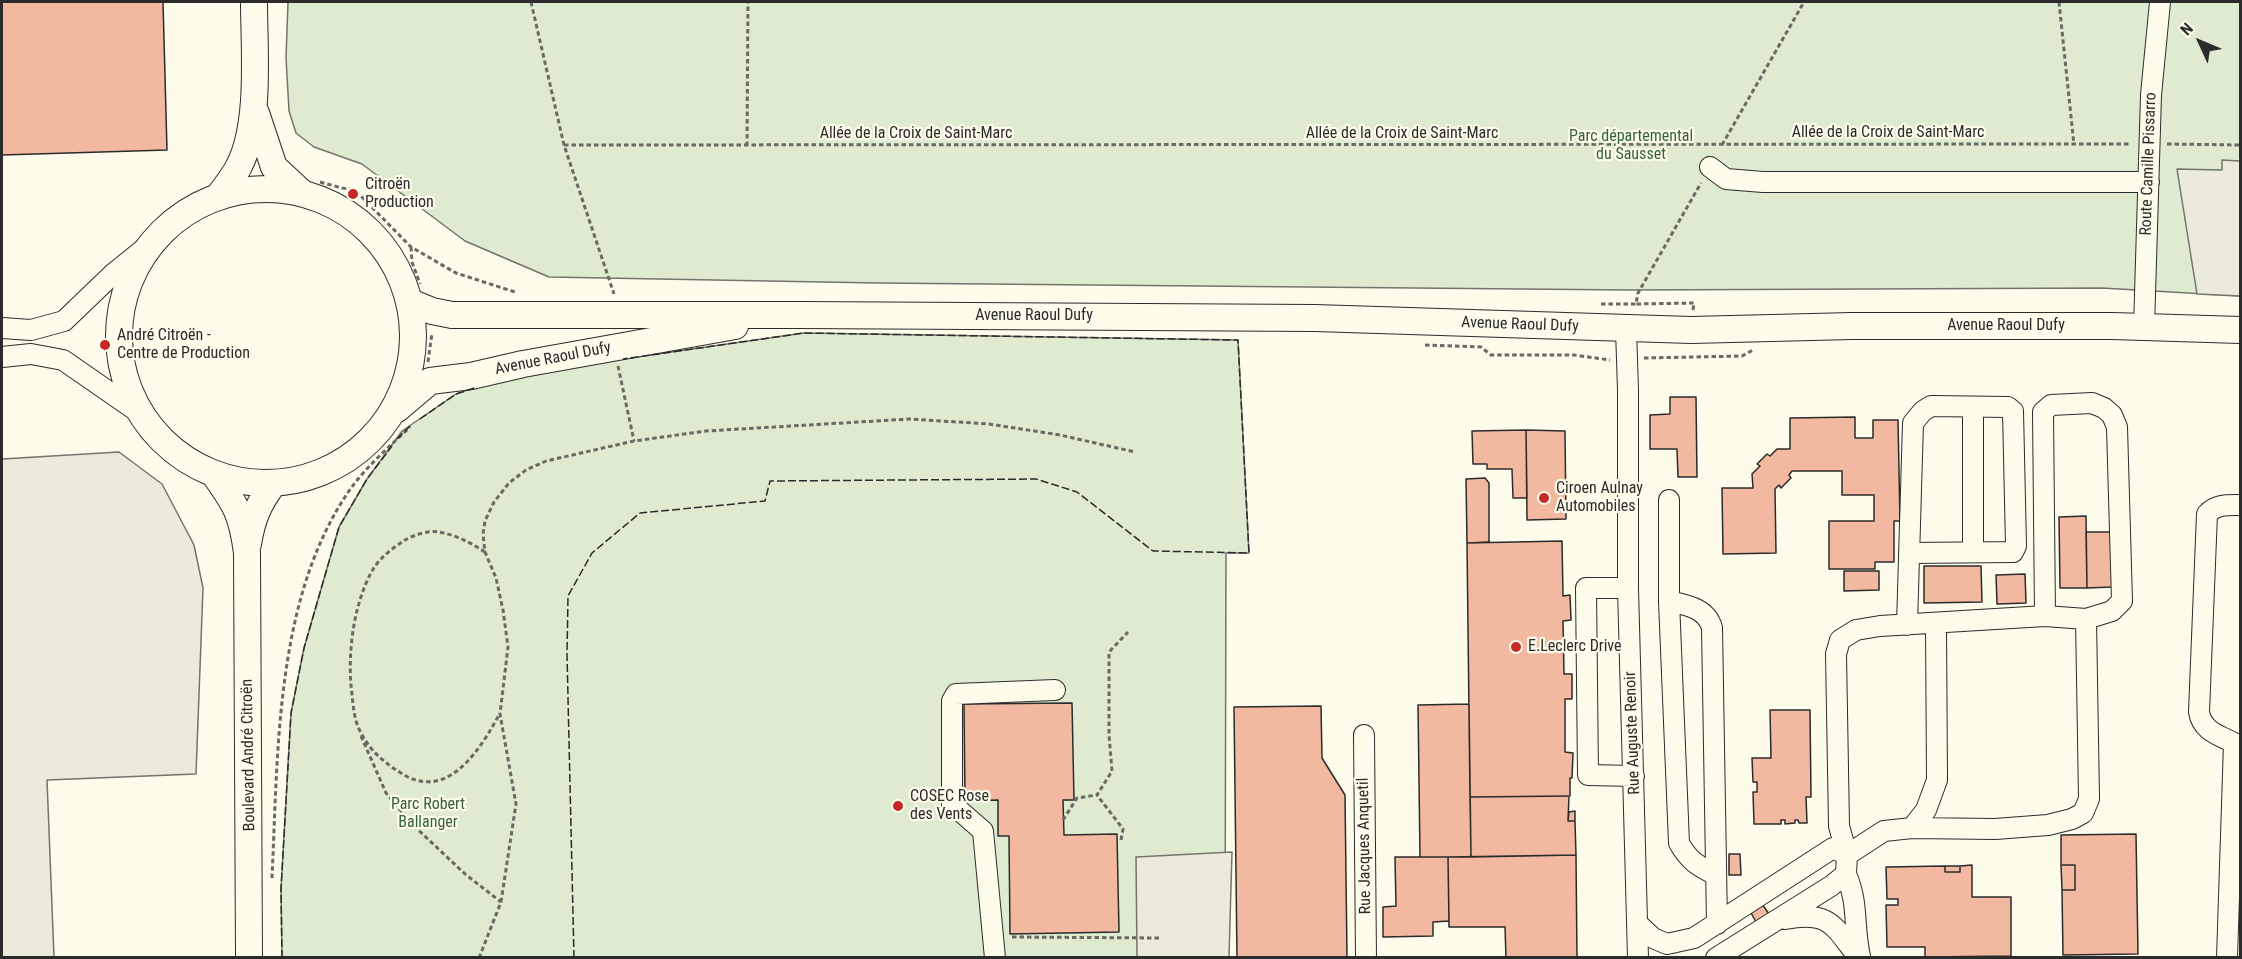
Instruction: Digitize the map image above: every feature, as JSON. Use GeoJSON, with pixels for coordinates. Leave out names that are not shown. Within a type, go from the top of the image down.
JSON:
{"type":"FeatureCollection","features":[{"type":"Feature","properties":{"kind":"main road"},"geometry":{"type":"LineString","coordinates":[[218,197],[239,167],[249,141],[253,104],[254,2]]}},
{"type":"Feature","properties":{"kind":"main road"},"geometry":{"type":"LineString","coordinates":[[253,104],[274,167],[303,193]]}},
{"type":"Feature","properties":{"kind":"main road"},"geometry":{"type":"LineString","coordinates":[[274,189],[303,193],[328,202],[351,215],[372,232],[388,253],[410,302],[414,331],[412,360],[404,389],[390,415],[373,437],[344,460],[328,470],[301,479],[274,483],[244,482],[214,474],[186,459],[161,439],[141,414],[128,386],[120,356],[119,325],[125,294],[137,265],[155,240],[184,214],[218,197],[246,190],[274,189]]}},
{"type":"Feature","properties":{"kind":"main road","name":"Avenue Raoul Dufy"},"geometry":{"type":"LineString","coordinates":[[410,302],[432,311],[452,315],[1315,318],[1691,330],[1852,326],[2144,327],[2241,330]]}},
{"type":"Feature","properties":{"kind":"main road","name":"Avenue Raoul Dufy"},"geometry":{"type":"LineString","coordinates":[[390,415],[430,381],[471,376],[523,364],[799,315]]}},
{"type":"Feature","properties":{"kind":"main road","name":"Boulevard André Citroën"},"geometry":{"type":"LineString","coordinates":[[214,474],[235,504],[243,525],[247,553],[249,957]]}},
{"type":"Feature","properties":{"kind":"main road","name":"Boulevard André Citroën"},"geometry":{"type":"LineString","coordinates":[[247,553],[252,521],[260,501],[274,483]]}},
{"type":"Feature","properties":{"kind":"street","name":"Route Camille Pissarro"},"geometry":{"type":"LineString","coordinates":[[2144,327],[2153,74],[2160,2]]}},
{"type":"Feature","properties":{"kind":"street"},"geometry":{"type":"LineString","coordinates":[[1710,167],[1726,179],[1763,182],[2149,182]]}},
{"type":"Feature","properties":{"kind":"street"},"geometry":{"type":"LineString","coordinates":[[2,328],[32,330],[64,321],[114,273],[155,240]]}},
{"type":"Feature","properties":{"kind":"street","name":"Rue Auguste Renoir"},"geometry":{"type":"LineString","coordinates":[[1626,329],[1629,390],[1628,588],[1638,957]]}},
{"type":"Feature","properties":{"kind":"street"},"geometry":{"type":"LineString","coordinates":[[2,357],[31,354],[63,360],[141,414]]}},
{"type":"Feature","properties":{"kind":"street"},"geometry":{"type":"LineString","coordinates":[[1859,957],[1856,939],[1857,915],[1839,826],[1836,654],[1840,640],[1856,630],[2045,616],[2086,619],[2112,611],[2122,601],[2117,427],[2112,416],[2104,408],[2092,403],[2051,405],[2043,412],[2045,616]]}},
{"type":"Feature","properties":{"kind":"street"},"geometry":{"type":"LineString","coordinates":[[1907,625],[1909,553],[1913,423],[1923,411],[1931,406],[2007,407],[2013,411],[2016,546],[2013,552],[1909,553]]}},
{"type":"Feature","properties":{"kind":"street"},"geometry":{"type":"LineString","coordinates":[[1972,407],[1973,552]]}},
{"type":"Feature","properties":{"kind":"street"},"geometry":{"type":"LineString","coordinates":[[1669,500],[1669,601],[1679,843],[1686,856],[1700,867],[1716,875]]}},
{"type":"Feature","properties":{"kind":"street"},"geometry":{"type":"LineString","coordinates":[[2227,957],[2238,741],[2205,727],[2199,712],[2207,514],[2212,508],[2222,505],[2241,505]]}},
{"type":"Feature","properties":{"kind":"street"},"geometry":{"type":"LineString","coordinates":[[1628,588],[1586,588],[1588,776],[1634,776]]}},
{"type":"Feature","properties":{"kind":"street"},"geometry":{"type":"LineString","coordinates":[[1669,601],[1700,611],[1710,619],[1712,628],[1717,924]]}},
{"type":"Feature","properties":{"kind":"street"},"geometry":{"type":"LineString","coordinates":[[1716,957],[1831,886],[1847,864],[1884,831],[1912,828],[1995,829],[2048,825],[2072,819],[2083,813],[2089,799],[2086,619]]}},
{"type":"Feature","properties":{"kind":"street"},"geometry":{"type":"LineString","coordinates":[[1912,828],[1926,810],[1937,780],[1936,624]]}},
{"type":"Feature","properties":{"kind":"street"},"geometry":{"type":"LineString","coordinates":[[995,957],[983,831],[952,804],[952,701],[956,694],[1054,690]]}},
{"type":"Feature","properties":{"kind":"street","name":"Rue Jacques Anquetil"},"geometry":{"type":"LineString","coordinates":[[1364,735],[1366,957]]}},
{"type":"Feature","properties":{"kind":"street"},"geometry":{"type":"LineString","coordinates":[[1638,924],[1653,938],[1667,944],[1695,938],[1833,849],[1847,864]]}},
{"type":"Feature","properties":{"kind":"street"},"geometry":{"type":"LineString","coordinates":[[1776,920],[1809,915],[1823,919],[1844,936],[1859,957]]}},
{"type":"Feature","properties":{"kind":"path"},"geometry":{"type":"LineString","coordinates":[[531,2],[564,145],[615,298]]}},
{"type":"Feature","properties":{"kind":"path"},"geometry":{"type":"LineString","coordinates":[[747,146],[748,2]]}},
{"type":"Feature","properties":{"kind":"path"},"geometry":{"type":"LineString","coordinates":[[2059,2],[2074,145]]}},
{"type":"Feature","properties":{"kind":"path","name":"Allée de la Croix de Saint-Marc"},"geometry":{"type":"LineString","coordinates":[[564,145],[2241,145]]}},
{"type":"Feature","properties":{"kind":"path"},"geometry":{"type":"LineString","coordinates":[[411,247],[456,273],[511,292]]}},
{"type":"Feature","properties":{"kind":"path"},"geometry":{"type":"LineString","coordinates":[[616,360],[634,441]]}},
{"type":"Feature","properties":{"kind":"path"},"geometry":{"type":"LineString","coordinates":[[479,957],[501,902],[516,804],[500,714],[508,647],[496,578],[485,552],[485,521],[494,502],[509,483],[526,470],[546,461],[634,441],[718,430],[909,419],[989,424],[1024,429],[1135,452]]}},
{"type":"Feature","properties":{"kind":"path"},"geometry":{"type":"LineString","coordinates":[[271,888],[280,715],[287,654],[312,564],[328,526],[346,496],[368,467],[415,422]]}},
{"type":"Feature","properties":{"kind":"path"},"geometry":{"type":"LineString","coordinates":[[485,552],[466,540],[437,531],[413,535],[393,548],[373,569],[358,609],[350,668],[353,704],[359,729],[386,793],[413,825],[457,867],[501,902]]}},
{"type":"Feature","properties":{"kind":"path"},"geometry":{"type":"LineString","coordinates":[[1063,820],[1077,798],[1096,795],[1112,771],[1109,735],[1109,652],[1128,632]]}},
{"type":"Feature","properties":{"kind":"path"},"geometry":{"type":"LineString","coordinates":[[359,729],[373,751],[391,768],[415,780],[439,781],[470,760],[500,714]]}},
{"type":"Feature","properties":{"kind":"path"},"geometry":{"type":"LineString","coordinates":[[1096,795],[1123,829],[1121,840]]}},
{"type":"Feature","properties":{"kind":"path"},"geometry":{"type":"LineString","coordinates":[[993,937],[1160,938]]}},
{"type":"Feature","properties":{"kind":"green space","name":"Parc départemental du Sausset"},"geometry":{"type":"Polygon","coordinates":[[[288,2],[2240,2],[2240,296],[2102,288],[1629,290],[878,283],[549,277],[465,241],[362,164],[314,147],[296,133],[289,111],[286,58],[288,2]]]}},
{"type":"Feature","properties":{"kind":"green space","name":"Parc Robert Ballanger"},"geometry":{"type":"Polygon","coordinates":[[[804,333],[1238,340],[1249,553],[1226,553],[1225,957],[282,958],[281,889],[291,713],[304,648],[339,527],[367,479],[402,431],[456,394],[511,375],[804,333]]]}},
{"type":"Feature","properties":{"kind":"shaded area"},"geometry":{"type":"Polygon","coordinates":[[[2222,160],[2240,161],[2240,296],[2197,294],[2177,169],[2222,170],[2222,160]]]}},
{"type":"Feature","properties":{"kind":"shaded area"},"geometry":{"type":"Polygon","coordinates":[[[119,452],[162,484],[194,545],[203,588],[196,774],[47,780],[54,957],[2,957],[2,459],[119,452]]]}},
{"type":"Feature","properties":{"kind":"shaded area"},"geometry":{"type":"Polygon","coordinates":[[[1232,852],[1229,957],[1137,957],[1136,857],[1232,852]]]}},
{"type":"Feature","properties":{"kind":"building"},"geometry":{"type":"Polygon","coordinates":[[[2,2],[163,2],[167,150],[2,155],[2,2]]]}},
{"type":"Feature","properties":{"kind":"building"},"geometry":{"type":"Polygon","coordinates":[[[1670,397],[1696,397],[1697,477],[1678,477],[1677,449],[1650,449],[1650,415],[1670,414],[1670,397]]]}},
{"type":"Feature","properties":{"kind":"building"},"geometry":{"type":"Polygon","coordinates":[[[1855,417],[1855,438],[1873,438],[1873,420],[1898,420],[1900,521],[1894,521],[1894,562],[1875,562],[1875,569],[1829,569],[1829,521],[1874,521],[1874,495],[1842,495],[1842,471],[1792,471],[1789,475],[1791,478],[1781,488],[1779,485],[1775,489],[1776,553],[1723,554],[1722,488],[1753,488],[1752,474],[1760,466],[1757,464],[1767,454],[1770,456],[1777,449],[1790,449],[1790,418],[1855,417]]]}},
{"type":"Feature","properties":{"kind":"building"},"geometry":{"type":"Polygon","coordinates":[[[1526,430],[1565,431],[1566,519],[1527,520],[1526,430]]]}},
{"type":"Feature","properties":{"kind":"building"},"geometry":{"type":"Polygon","coordinates":[[[1526,430],[1527,498],[1513,498],[1512,469],[1487,469],[1487,464],[1473,464],[1472,431],[1526,430]]]}},
{"type":"Feature","properties":{"kind":"building"},"geometry":{"type":"Polygon","coordinates":[[[1485,478],[1489,483],[1489,542],[1467,543],[1466,479],[1485,478]]]}},
{"type":"Feature","properties":{"kind":"building"},"geometry":{"type":"Polygon","coordinates":[[[2086,516],[2087,588],[2060,588],[2059,517],[2086,516]]]}},
{"type":"Feature","properties":{"kind":"building"},"geometry":{"type":"Polygon","coordinates":[[[2086,532],[2113,532],[2113,587],[2087,588],[2086,532]]]}},
{"type":"Feature","properties":{"kind":"building","name":"E.Leclerc Drive"},"geometry":{"type":"Polygon","coordinates":[[[1562,541],[1563,596],[1570,595],[1571,620],[1563,621],[1564,674],[1572,674],[1572,699],[1565,699],[1565,752],[1573,753],[1570,796],[1470,797],[1467,543],[1562,541]]]}},
{"type":"Feature","properties":{"kind":"building"},"geometry":{"type":"Polygon","coordinates":[[[1924,566],[1981,566],[1982,602],[1924,603],[1924,566]]]}},
{"type":"Feature","properties":{"kind":"building"},"geometry":{"type":"Polygon","coordinates":[[[1844,571],[1879,571],[1879,590],[1844,591],[1844,571]]]}},
{"type":"Feature","properties":{"kind":"building"},"geometry":{"type":"Polygon","coordinates":[[[2025,574],[2026,603],[1997,604],[1996,575],[2025,574]]]}},
{"type":"Feature","properties":{"kind":"building"},"geometry":{"type":"Polygon","coordinates":[[[1072,703],[1074,800],[1063,800],[1064,835],[1117,834],[1119,932],[1010,934],[1009,836],[998,836],[998,800],[965,801],[964,704],[1072,703]]]}},
{"type":"Feature","properties":{"kind":"building"},"geometry":{"type":"Polygon","coordinates":[[[1469,704],[1471,857],[1420,857],[1418,705],[1469,704]]]}},
{"type":"Feature","properties":{"kind":"building"},"geometry":{"type":"Polygon","coordinates":[[[1321,706],[1322,758],[1345,795],[1347,958],[1237,958],[1234,707],[1321,706]]]}},
{"type":"Feature","properties":{"kind":"building"},"geometry":{"type":"Polygon","coordinates":[[[1770,710],[1810,710],[1811,797],[1806,797],[1807,823],[1799,823],[1795,820],[1795,823],[1785,824],[1785,820],[1781,820],[1781,824],[1754,824],[1753,792],[1757,792],[1757,782],[1753,782],[1752,758],[1771,758],[1770,710]]]}},
{"type":"Feature","properties":{"kind":"building"},"geometry":{"type":"Polygon","coordinates":[[[1569,796],[1568,821],[1575,821],[1576,855],[1471,857],[1470,797],[1569,796]]]}},
{"type":"Feature","properties":{"kind":"building"},"geometry":{"type":"Polygon","coordinates":[[[1575,811],[1575,821],[1568,821],[1569,812],[1575,811]]]}},
{"type":"Feature","properties":{"kind":"building"},"geometry":{"type":"Polygon","coordinates":[[[2136,834],[2138,954],[2063,955],[2062,890],[2075,890],[2075,865],[2061,865],[2061,835],[2136,834]]]}},
{"type":"Feature","properties":{"kind":"building"},"geometry":{"type":"Polygon","coordinates":[[[1729,854],[1740,854],[1741,875],[1729,875],[1729,854]]]}},
{"type":"Feature","properties":{"kind":"building"},"geometry":{"type":"Polygon","coordinates":[[[1576,855],[1577,958],[1506,958],[1505,927],[1449,927],[1448,857],[1576,855]]]}},
{"type":"Feature","properties":{"kind":"building"},"geometry":{"type":"Polygon","coordinates":[[[1395,857],[1448,857],[1449,921],[1433,922],[1433,936],[1383,937],[1383,907],[1396,906],[1395,857]]]}},
{"type":"Feature","properties":{"kind":"building"},"geometry":{"type":"Polygon","coordinates":[[[1972,865],[1972,897],[2011,897],[2011,956],[1925,957],[1925,947],[1887,947],[1886,905],[1898,905],[1898,899],[1887,899],[1886,867],[1945,866],[1945,872],[1960,872],[1960,866],[1972,865]]]}},
{"type":"Feature","properties":{"kind":"building"},"geometry":{"type":"Polygon","coordinates":[[[2061,865],[2075,865],[2075,890],[2062,890],[2061,865]]]}},
{"type":"Feature","properties":{"kind":"building"},"geometry":{"type":"Polygon","coordinates":[[[1945,866],[1960,866],[1960,872],[1945,872],[1945,866]]]}},
{"type":"Feature","properties":{"kind":"building"},"geometry":{"type":"Polygon","coordinates":[[[1762,904],[1769,914],[1756,922],[1750,911],[1762,904]]]}},
{"type":"Feature","properties":{"kind":"fence"},"geometry":{"type":"LineString","coordinates":[[574,958],[567,654],[568,596],[592,553],[640,513],[765,501],[770,481],[1036,479],[1077,492],[1153,551],[1249,553],[1238,340],[804,333],[623,359]]}},
{"type":"Feature","properties":{"kind":"fence"},"geometry":{"type":"LineString","coordinates":[[420,419],[456,394],[477,387]]}},
{"type":"Feature","properties":{"kind":"fence"},"geometry":{"type":"LineString","coordinates":[[397,439],[410,426]]}},
{"type":"Feature","properties":{"kind":"fence"},"geometry":{"type":"LineString","coordinates":[[282,958],[281,889],[291,713],[304,648],[339,527],[367,479],[392,446]]}},
{"type":"Feature","properties":{"kind":"place","name":"Citroën Production"},"geometry":{"type":"Point","coordinates":[353,194]}},
{"type":"Feature","properties":{"kind":"place","name":"André Citroën - Centre de Production"},"geometry":{"type":"Point","coordinates":[105,345]}},
{"type":"Feature","properties":{"kind":"place","name":"Ciroen Aulnay Automobiles"},"geometry":{"type":"Point","coordinates":[1544,498]}},
{"type":"Feature","properties":{"kind":"place","name":"E.Leclerc Drive"},"geometry":{"type":"Point","coordinates":[1516,647]}},
{"type":"Feature","properties":{"kind":"place","name":"COSEC Rose des Vents"},"geometry":{"type":"Point","coordinates":[898,806]}}]}
